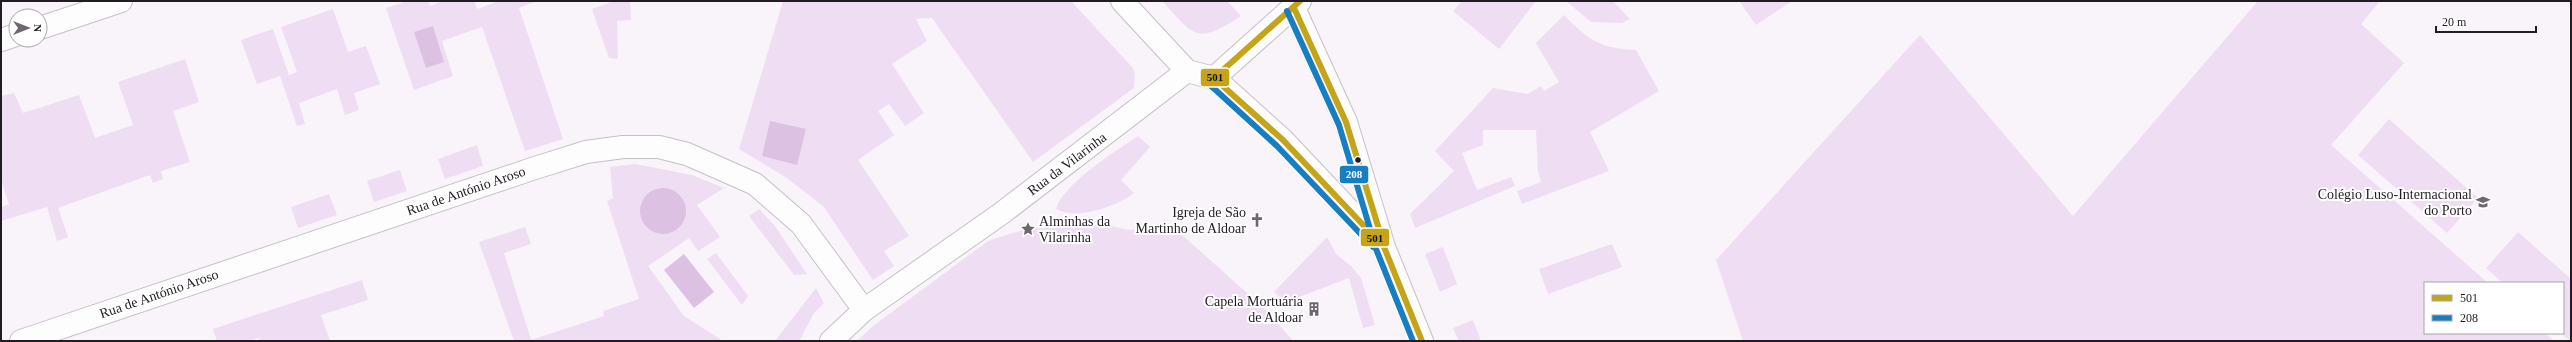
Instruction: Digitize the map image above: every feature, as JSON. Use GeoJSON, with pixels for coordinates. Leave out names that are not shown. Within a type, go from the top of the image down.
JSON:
{"type":"FeatureCollection","features":[{"type":"Feature","properties":{"kind":"street"},"geometry":{"type":"LineString","coordinates":[[48,25],[121,1]]}},
{"type":"Feature","properties":{"kind":"street"},"geometry":{"type":"LineString","coordinates":[[1122,1],[1187,71],[1214,78],[1283,140],[1384,247]]}},
{"type":"Feature","properties":{"kind":"street"},"geometry":{"type":"LineString","coordinates":[[1214,78],[1297,5],[1346,122],[1384,247],[1422,341]]}},
{"type":"Feature","properties":{"kind":"street","name":"Rua da Vilarinha"},"geometry":{"type":"LineString","coordinates":[[831,341],[864,310],[1002,213],[1187,71]]}},
{"type":"Feature","properties":{"kind":"street","name":"Rua de António Aroso"},"geometry":{"type":"LineString","coordinates":[[21,341],[586,152],[623,147],[659,147],[687,154],[755,184],[801,224],[864,310]]}},
{"type":"Feature","properties":{"kind":"shaded area"},"geometry":{"type":"Polygon","coordinates":[[[402,1],[428,1],[430,6],[443,1],[474,1],[477,9],[499,1],[537,1],[519,8],[563,139],[525,151],[482,27],[442,41],[453,76],[414,90],[386,8],[402,3],[402,1]]]}},
{"type":"Feature","properties":{"kind":"shaded area"},"geometry":{"type":"Polygon","coordinates":[[[614,1],[630,1],[631,20],[617,21],[618,59],[609,58],[592,9],[614,1]]]}},
{"type":"Feature","properties":{"kind":"shaded area"},"geometry":{"type":"Polygon","coordinates":[[[783,1],[1071,1],[1133,68],[1135,74],[1134,88],[1033,162],[932,18],[916,19],[927,41],[892,64],[924,113],[905,126],[889,104],[878,111],[894,135],[858,160],[909,236],[884,251],[894,266],[873,280],[824,207],[787,178],[739,149],[783,1]]]}},
{"type":"Feature","properties":{"kind":"shaded area"},"geometry":{"type":"Polygon","coordinates":[[[1162,1],[1227,1],[1241,16],[1215,31],[1197,33],[1182,23],[1162,1]]]}},
{"type":"Feature","properties":{"kind":"shaded area"},"geometry":{"type":"Polygon","coordinates":[[[1462,1],[1536,1],[1499,49],[1453,11],[1462,1]]]}},
{"type":"Feature","properties":{"kind":"shaded area"},"geometry":{"type":"Polygon","coordinates":[[[1566,1],[1613,1],[1630,19],[1622,23],[1591,22],[1566,1]]]}},
{"type":"Feature","properties":{"kind":"shaded area"},"geometry":{"type":"Polygon","coordinates":[[[1739,1],[1792,1],[1756,25],[1739,1]]]}},
{"type":"Feature","properties":{"kind":"shaded area"},"geometry":{"type":"Polygon","coordinates":[[[2258,1],[2380,1],[2361,24],[2404,63],[2331,145],[2487,282],[2424,282],[2424,334],[2546,334],[2554,341],[1743,341],[1716,260],[1920,35],[2073,216],[2258,1]]]}},
{"type":"Feature","properties":{"kind":"shaded area"},"geometry":{"type":"Polygon","coordinates":[[[333,9],[348,52],[366,46],[380,84],[354,93],[359,110],[345,115],[337,89],[299,103],[305,124],[297,126],[280,76],[257,84],[241,40],[273,29],[289,75],[297,72],[281,27],[333,9]]]}},
{"type":"Feature","properties":{"kind":"shaded area"},"geometry":{"type":"Polygon","coordinates":[[[1564,15],[1588,37],[1596,42],[1623,49],[1636,50],[1659,91],[1590,132],[1609,171],[1522,204],[1517,191],[1541,182],[1538,171],[1536,130],[1483,130],[1483,145],[1462,153],[1477,190],[1511,177],[1515,186],[1415,228],[1410,214],[1454,171],[1435,151],[1493,88],[1528,94],[1541,86],[1544,91],[1559,82],[1536,43],[1564,15]]]}},
{"type":"Feature","properties":{"kind":"shaded area"},"geometry":{"type":"Polygon","coordinates":[[[433,26],[444,62],[426,68],[414,32],[433,26]]]}},
{"type":"Feature","properties":{"kind":"shaded area"},"geometry":{"type":"Polygon","coordinates":[[[185,59],[199,102],[173,111],[190,162],[161,171],[163,179],[153,183],[150,175],[58,208],[68,237],[57,241],[47,207],[1,221],[1,207],[9,204],[1,180],[1,96],[14,93],[23,113],[79,95],[95,138],[133,125],[118,82],[185,59]]]}},
{"type":"Feature","properties":{"kind":"shaded area"},"geometry":{"type":"Polygon","coordinates":[[[2389,119],[2478,198],[2447,233],[2358,155],[2389,119]]]}},
{"type":"Feature","properties":{"kind":"shaded area"},"geometry":{"type":"Polygon","coordinates":[[[770,121],[806,129],[797,165],[762,156],[770,121]]]}},
{"type":"Feature","properties":{"kind":"shaded area"},"geometry":{"type":"Polygon","coordinates":[[[1138,136],[1150,147],[1121,180],[1134,193],[1118,203],[1085,213],[1065,212],[1056,209],[1061,199],[1079,179],[1104,159],[1138,136]]]}},
{"type":"Feature","properties":{"kind":"shaded area"},"geometry":{"type":"Polygon","coordinates":[[[477,145],[483,166],[445,179],[438,159],[477,145]]]}},
{"type":"Feature","properties":{"kind":"shaded area"},"geometry":{"type":"Polygon","coordinates":[[[635,164],[692,175],[724,188],[697,205],[720,237],[698,251],[689,238],[648,266],[684,316],[723,341],[514,341],[479,242],[525,227],[531,244],[504,253],[531,340],[604,316],[603,311],[639,299],[607,201],[613,198],[610,167],[635,164]]]}},
{"type":"Feature","properties":{"kind":"shaded area"},"geometry":{"type":"Polygon","coordinates":[[[400,170],[407,191],[374,202],[367,181],[400,170]]]}},
{"type":"Feature","properties":{"kind":"shaded area"},"geometry":{"type":"Polygon","coordinates":[[[663,188],[676,192],[682,198],[686,211],[682,224],[676,230],[663,234],[650,230],[644,224],[640,211],[644,198],[650,192],[663,188]]]}},
{"type":"Feature","properties":{"kind":"shaded area"},"geometry":{"type":"Polygon","coordinates":[[[329,194],[337,215],[298,228],[291,207],[329,194]]]}},
{"type":"Feature","properties":{"kind":"shaded area"},"geometry":{"type":"Polygon","coordinates":[[[759,209],[775,226],[807,274],[794,275],[749,216],[759,209]]]}},
{"type":"Feature","properties":{"kind":"shaded area"},"geometry":{"type":"Polygon","coordinates":[[[1171,225],[1266,310],[1293,341],[857,341],[873,326],[988,241],[1028,229],[1110,226],[1130,230],[1155,229],[1171,225]]]}},
{"type":"Feature","properties":{"kind":"shaded area"},"geometry":{"type":"Polygon","coordinates":[[[2518,232],[2571,279],[2571,341],[2561,334],[2564,334],[2564,282],[2502,282],[2486,268],[2518,232]]]}},
{"type":"Feature","properties":{"kind":"shaded area"},"geometry":{"type":"Polygon","coordinates":[[[1327,237],[1336,254],[1351,266],[1361,278],[1375,325],[1363,328],[1349,278],[1286,302],[1274,292],[1327,237]]]}},
{"type":"Feature","properties":{"kind":"shaded area"},"geometry":{"type":"Polygon","coordinates":[[[1612,244],[1622,267],[1548,294],[1539,269],[1612,244]]]}},
{"type":"Feature","properties":{"kind":"shaded area"},"geometry":{"type":"Polygon","coordinates":[[[1443,247],[1457,284],[1440,292],[1425,254],[1443,247]]]}},
{"type":"Feature","properties":{"kind":"shaded area"},"geometry":{"type":"Polygon","coordinates":[[[716,253],[748,296],[742,305],[707,259],[716,253]]]}},
{"type":"Feature","properties":{"kind":"shaded area"},"geometry":{"type":"Polygon","coordinates":[[[684,254],[714,292],[694,308],[664,270],[684,254]]]}},
{"type":"Feature","properties":{"kind":"shaded area"},"geometry":{"type":"Polygon","coordinates":[[[362,280],[368,300],[321,315],[330,341],[260,341],[258,338],[249,341],[217,341],[213,329],[362,280]]]}},
{"type":"Feature","properties":{"kind":"shaded area"},"geometry":{"type":"Polygon","coordinates":[[[816,288],[824,303],[814,313],[799,341],[775,341],[816,288]]]}},
{"type":"Feature","properties":{"kind":"shaded area"},"geometry":{"type":"Polygon","coordinates":[[[1473,320],[1481,341],[1459,341],[1453,328],[1473,320]]]}},
{"type":"Feature","properties":{"kind":"transit line","name":"501"},"geometry":{"type":"LineString","coordinates":[[1300,1],[1214,78],[1283,140],[1384,247],[1422,341]]}},
{"type":"Feature","properties":{"kind":"transit line","name":"501"},"geometry":{"type":"LineString","coordinates":[[1294,8],[1346,122],[1382,239]]}},
{"type":"Feature","properties":{"kind":"transit line","name":"208"},"geometry":{"type":"LineString","coordinates":[[1287,11],[1339,125],[1376,249],[1413,341]]}},
{"type":"Feature","properties":{"kind":"transit line","name":"208"},"geometry":{"type":"LineString","coordinates":[[1209,84],[1277,146],[1373,247]]}},
{"type":"Feature","properties":{"kind":"place","name":"Colégio Luso-Internacional do Porto"},"geometry":{"type":"Point","coordinates":[2483,202]}},
{"type":"Feature","properties":{"kind":"place","name":"Igreja de São Martinho de Aldoar"},"geometry":{"type":"Point","coordinates":[1257,220]}},
{"type":"Feature","properties":{"kind":"place","name":"Alminhas da Vilarinha"},"geometry":{"type":"Point","coordinates":[1028,229]}},
{"type":"Feature","properties":{"kind":"place","name":"Capela Mortuária de Aldoar"},"geometry":{"type":"Point","coordinates":[1314,309]}}]}
